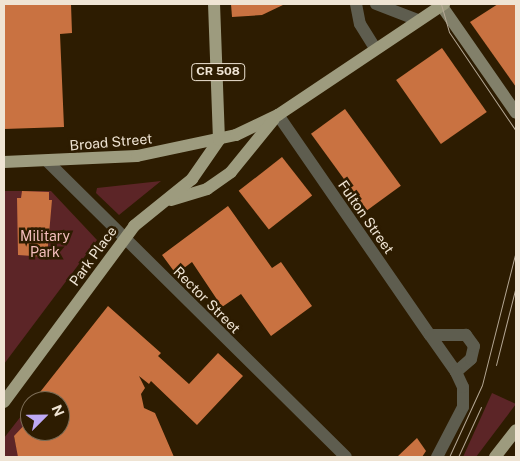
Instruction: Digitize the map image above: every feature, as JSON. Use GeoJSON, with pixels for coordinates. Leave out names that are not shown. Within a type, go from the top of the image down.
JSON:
{"type":"FeatureCollection","features":[{"type":"Feature","properties":{"kind":"main road","name":"CR 508"},"geometry":{"type":"LineString","coordinates":[[214,4],[219,140]]}},
{"type":"Feature","properties":{"kind":"main road"},"geometry":{"type":"LineString","coordinates":[[164,202],[207,189],[231,172],[278,115],[442,4]]}},
{"type":"Feature","properties":{"kind":"main road","name":"Broad Street"},"geometry":{"type":"LineString","coordinates":[[4,162],[48,162],[137,156],[219,140],[278,115]]}},
{"type":"Feature","properties":{"kind":"main road","name":"Park Place"},"geometry":{"type":"LineString","coordinates":[[4,402],[134,226],[192,180],[219,140]]}},
{"type":"Feature","properties":{"kind":"main road"},"geometry":{"type":"LineString","coordinates":[[496,457],[516,430]]}},
{"type":"Feature","properties":{"kind":"street"},"geometry":{"type":"LineString","coordinates":[[356,4],[360,24],[375,48]]}},
{"type":"Feature","properties":{"kind":"street"},"geometry":{"type":"LineString","coordinates":[[376,4],[418,20]]}},
{"type":"Feature","properties":{"kind":"street"},"geometry":{"type":"LineString","coordinates":[[442,4],[516,113]]}},
{"type":"Feature","properties":{"kind":"street","name":"Fulton Street"},"geometry":{"type":"LineString","coordinates":[[278,115],[456,372],[463,387],[463,407],[437,457]]}},
{"type":"Feature","properties":{"kind":"street","name":"Rector Street"},"geometry":{"type":"LineString","coordinates":[[48,162],[346,457]]}},
{"type":"Feature","properties":{"kind":"street"},"geometry":{"type":"LineString","coordinates":[[430,335],[459,333],[472,339],[471,359],[456,372]]}},
{"type":"Feature","properties":{"kind":"green space"},"geometry":{"type":"Polygon","coordinates":[[[161,181],[119,215],[96,193],[97,188],[161,181]]]}},
{"type":"Feature","properties":{"kind":"green space","name":"Military Park"},"geometry":{"type":"Polygon","coordinates":[[[4,191],[51,191],[97,240],[4,364],[4,191]]]}},
{"type":"Feature","properties":{"kind":"green space"},"geometry":{"type":"Polygon","coordinates":[[[492,393],[516,404],[476,457],[463,457],[492,393]]]}},
{"type":"Feature","properties":{"kind":"green space"},"geometry":{"type":"Polygon","coordinates":[[[20,417],[20,431],[14,437],[19,457],[4,457],[4,438],[20,417]]]}},
{"type":"Feature","properties":{"kind":"building"},"geometry":{"type":"Polygon","coordinates":[[[4,4],[71,4],[72,33],[60,34],[64,127],[4,129],[4,4]]]}},
{"type":"Feature","properties":{"kind":"building"},"geometry":{"type":"Polygon","coordinates":[[[231,4],[285,4],[262,15],[232,17],[231,4]]]}},
{"type":"Feature","properties":{"kind":"building"},"geometry":{"type":"Polygon","coordinates":[[[498,4],[516,4],[516,87],[470,22],[498,4]]]}},
{"type":"Feature","properties":{"kind":"building"},"geometry":{"type":"Polygon","coordinates":[[[442,48],[487,112],[441,144],[396,80],[442,48]]]}},
{"type":"Feature","properties":{"kind":"building"},"geometry":{"type":"Polygon","coordinates":[[[345,109],[401,186],[367,211],[311,134],[345,109]]]}},
{"type":"Feature","properties":{"kind":"building"},"geometry":{"type":"Polygon","coordinates":[[[282,157],[312,196],[269,229],[239,191],[282,157]]]}},
{"type":"Feature","properties":{"kind":"building"},"geometry":{"type":"Polygon","coordinates":[[[22,191],[49,192],[49,200],[52,200],[47,257],[18,255],[17,198],[21,198],[22,191]]]}},
{"type":"Feature","properties":{"kind":"building"},"geometry":{"type":"Polygon","coordinates":[[[228,206],[272,268],[281,262],[312,306],[271,336],[241,294],[222,307],[192,262],[176,274],[162,255],[228,206]]]}},
{"type":"Feature","properties":{"kind":"building"},"geometry":{"type":"Polygon","coordinates":[[[108,306],[161,353],[158,356],[189,384],[218,353],[243,376],[197,425],[151,381],[149,384],[139,376],[145,388],[141,394],[144,408],[155,413],[174,457],[18,457],[14,436],[20,430],[20,441],[70,441],[70,391],[41,391],[108,306]]]}},
{"type":"Feature","properties":{"kind":"building"},"geometry":{"type":"Polygon","coordinates":[[[417,438],[426,451],[422,457],[397,457],[417,438]]]}},
{"type":"Feature","properties":{"kind":"tram line"},"geometry":{"type":"LineString","coordinates":[[441,4],[449,32],[516,131]]}},
{"type":"Feature","properties":{"kind":"tram line"},"geometry":{"type":"LineString","coordinates":[[449,457],[482,385],[516,251]]}},
{"type":"Feature","properties":{"kind":"tram line"},"geometry":{"type":"LineString","coordinates":[[496,365],[515,290]]}},
{"type":"Feature","properties":{"kind":"tram line"},"geometry":{"type":"LineString","coordinates":[[458,457],[481,407]]}}]}
